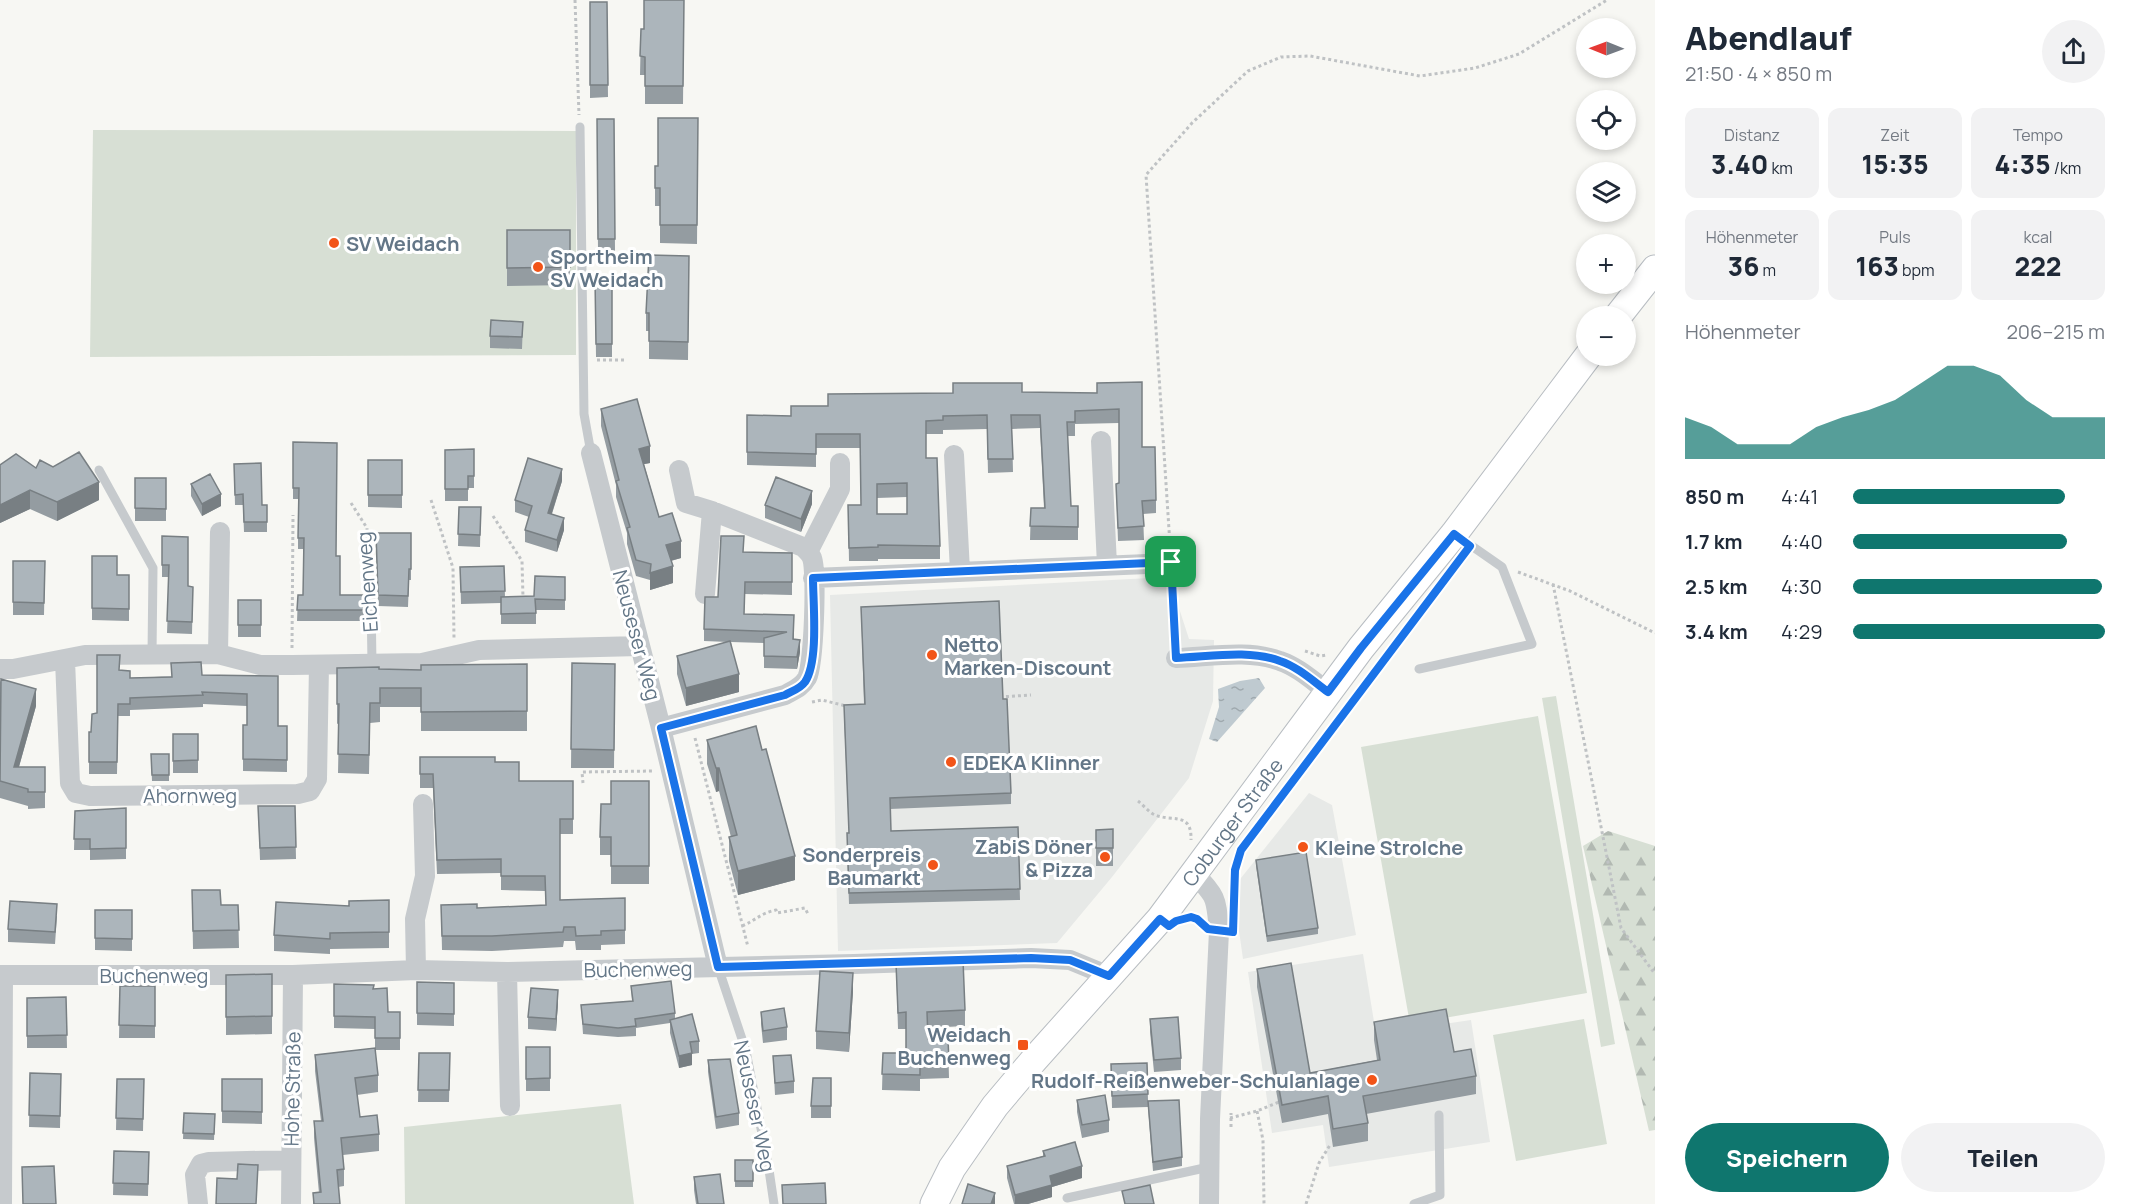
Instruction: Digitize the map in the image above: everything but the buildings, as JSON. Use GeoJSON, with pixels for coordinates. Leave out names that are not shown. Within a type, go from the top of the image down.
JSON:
{"type":"FeatureCollection","features":[{"type":"Feature","properties":{"kind":"main road"},"geometry":{"type":"LineString","coordinates":[[1626,306],[1655,269]]}},
{"type":"Feature","properties":{"kind":"main road","name":"Coburger Straße"},"geometry":{"type":"LineString","coordinates":[[934,1204],[952,1168],[995,1106],[1160,919],[1361,648],[1454,534],[1580,366]]}},
{"type":"Feature","properties":{"kind":"street"},"geometry":{"type":"LineString","coordinates":[[1101,441],[1107,565]]}},
{"type":"Feature","properties":{"kind":"street","name":"Neuseser Weg"},"geometry":{"type":"LineString","coordinates":[[591,453],[672,771],[718,967]]}},
{"type":"Feature","properties":{"kind":"street"},"geometry":{"type":"LineString","coordinates":[[954,455],[960,572]]}},
{"type":"Feature","properties":{"kind":"street"},"geometry":{"type":"LineString","coordinates":[[808,552],[840,489],[840,463]]}},
{"type":"Feature","properties":{"kind":"street"},"geometry":{"type":"LineString","coordinates":[[661,728],[785,695],[800,687],[809,673],[814,643],[813,564],[808,552],[802,547],[686,503],[678,470]]}},
{"type":"Feature","properties":{"kind":"street"},"geometry":{"type":"LineString","coordinates":[[705,594],[712,511]]}},
{"type":"Feature","properties":{"kind":"street"},"geometry":{"type":"LineString","coordinates":[[218,654],[220,532]]}},
{"type":"Feature","properties":{"kind":"street"},"geometry":{"type":"LineString","coordinates":[[813,578],[1171,562]]}},
{"type":"Feature","properties":{"kind":"street"},"geometry":{"type":"LineString","coordinates":[[0,669],[13,669],[85,655],[218,654],[260,664],[319,665],[422,663],[479,650],[640,646]]}},
{"type":"Feature","properties":{"kind":"street"},"geometry":{"type":"LineString","coordinates":[[1176,658],[1246,655],[1276,660],[1294,667],[1328,692]]}},
{"type":"Feature","properties":{"kind":"street","name":"Ahornweg"},"geometry":{"type":"LineString","coordinates":[[65,660],[70,783],[76,793],[90,796],[298,794],[310,791],[317,779],[319,665]]}},
{"type":"Feature","properties":{"kind":"street"},"geometry":{"type":"LineString","coordinates":[[416,969],[415,919],[425,876],[423,804]]}},
{"type":"Feature","properties":{"kind":"street"},"geometry":{"type":"LineString","coordinates":[[1194,873],[1213,893],[1217,901],[1220,931],[1209,1204]]}},
{"type":"Feature","properties":{"kind":"street","name":"Buchenweg"},"geometry":{"type":"LineString","coordinates":[[1,975],[293,975],[416,969],[507,972],[1031,958],[1070,960],[1109,976]]}},
{"type":"Feature","properties":{"kind":"street"},"geometry":{"type":"LineString","coordinates":[[507,972],[510,1106]]}},
{"type":"Feature","properties":{"kind":"street"},"geometry":{"type":"LineString","coordinates":[[1,975],[2,1204]]}},
{"type":"Feature","properties":{"kind":"street","name":"Hohe Straße"},"geometry":{"type":"LineString","coordinates":[[291,1204],[293,975]]}},
{"type":"Feature","properties":{"kind":"street"},"geometry":{"type":"LineString","coordinates":[[198,1204],[195,1175],[201,1164],[291,1160]]}},
{"type":"Feature","properties":{"kind":"lane","name":"Neuseser Weg"},"geometry":{"type":"LineString","coordinates":[[580,127],[584,414],[591,453]]}},
{"type":"Feature","properties":{"kind":"lane"},"geometry":{"type":"LineString","coordinates":[[99,470],[153,568],[152,654]]}},
{"type":"Feature","properties":{"kind":"lane"},"geometry":{"type":"LineString","coordinates":[[1419,669],[1532,644],[1502,567],[1454,534]]}},
{"type":"Feature","properties":{"kind":"lane","name":"Eichenweg"},"geometry":{"type":"LineString","coordinates":[[371,599],[372,664]]}},
{"type":"Feature","properties":{"kind":"lane","name":"Neuseser Weg"},"geometry":{"type":"LineString","coordinates":[[718,967],[747,1051],[770,1170],[774,1204]]}},
{"type":"Feature","properties":{"kind":"lane"},"geometry":{"type":"LineString","coordinates":[[1414,1204],[1440,1195],[1439,1115]]}},
{"type":"Feature","properties":{"kind":"lane"},"geometry":{"type":"LineString","coordinates":[[1067,1198],[1209,1167]]}},
{"type":"Feature","properties":{"kind":"path"},"geometry":{"type":"LineString","coordinates":[[575,0],[580,127]]}},
{"type":"Feature","properties":{"kind":"path"},"geometry":{"type":"LineString","coordinates":[[1176,658],[1146,175],[1192,123],[1248,71],[1281,57],[1310,56],[1420,76],[1475,68],[1519,54],[1607,0]]}},
{"type":"Feature","properties":{"kind":"path"},"geometry":{"type":"LineString","coordinates":[[583,360],[626,360]]}},
{"type":"Feature","properties":{"kind":"path"},"geometry":{"type":"LineString","coordinates":[[431,500],[453,568],[454,654]]}},
{"type":"Feature","properties":{"kind":"path","name":"Eichenweg"},"geometry":{"type":"LineString","coordinates":[[351,503],[367,528],[371,599]]}},
{"type":"Feature","properties":{"kind":"path"},"geometry":{"type":"LineString","coordinates":[[292,665],[293,515]]}},
{"type":"Feature","properties":{"kind":"path"},"geometry":{"type":"LineString","coordinates":[[493,516],[522,561],[523,601]]}},
{"type":"Feature","properties":{"kind":"path"},"geometry":{"type":"LineString","coordinates":[[1502,567],[1553,584],[1655,633]]}},
{"type":"Feature","properties":{"kind":"path"},"geometry":{"type":"LineString","coordinates":[[1553,584],[1621,928],[1655,974]]}},
{"type":"Feature","properties":{"kind":"path"},"geometry":{"type":"LineString","coordinates":[[1297,776],[1401,637]]}},
{"type":"Feature","properties":{"kind":"path"},"geometry":{"type":"LineString","coordinates":[[1301,649],[1320,656],[1327,655],[1334,650]]}},
{"type":"Feature","properties":{"kind":"path"},"geometry":{"type":"LineString","coordinates":[[785,695],[802,704],[822,700],[845,706],[857,706]]}},
{"type":"Feature","properties":{"kind":"path"},"geometry":{"type":"LineString","coordinates":[[996,698],[1031,695]]}},
{"type":"Feature","properties":{"kind":"path"},"geometry":{"type":"LineString","coordinates":[[691,720],[752,966]]}},
{"type":"Feature","properties":{"kind":"path"},"geometry":{"type":"LineString","coordinates":[[583,783],[582,772],[672,771]]}},
{"type":"Feature","properties":{"kind":"path"},"geometry":{"type":"LineString","coordinates":[[1138,801],[1154,814],[1178,817],[1188,824],[1191,831],[1190,841]]}},
{"type":"Feature","properties":{"kind":"path"},"geometry":{"type":"LineString","coordinates":[[1234,901],[1235,870],[1241,850]]}},
{"type":"Feature","properties":{"kind":"path"},"geometry":{"type":"LineString","coordinates":[[742,926],[755,920],[762,913],[776,910],[777,913],[805,908],[808,914]]}},
{"type":"Feature","properties":{"kind":"path"},"geometry":{"type":"LineString","coordinates":[[1231,1118],[1279,1102]]}},
{"type":"Feature","properties":{"kind":"path"},"geometry":{"type":"LineString","coordinates":[[1257,1111],[1263,1140],[1264,1204]]}},
{"type":"Feature","properties":{"kind":"path"},"geometry":{"type":"LineString","coordinates":[[1306,1204],[1319,1163],[1330,1145]]}},
{"type":"Feature","properties":{"kind":"shaded area"},"geometry":{"type":"Polygon","coordinates":[[[1169,577],[1189,639],[1214,640],[1213,701],[1189,778],[1057,943],[838,951],[830,595],[1169,577]]]}},
{"type":"Feature","properties":{"kind":"shaded area","name":"Kleine Strolche"},"geometry":{"type":"Polygon","coordinates":[[[1309,793],[1332,805],[1356,935],[1243,959],[1233,888],[1309,793]]]}},
{"type":"Feature","properties":{"kind":"shaded area","name":"Rudolf-Reißenweber-Schulanlage"},"geometry":{"type":"Polygon","coordinates":[[[1363,954],[1376,1034],[1471,1020],[1490,1142],[1329,1167],[1323,1125],[1272,1133],[1248,972],[1363,954]]]}},
{"type":"Feature","properties":{"kind":"green space","name":"SV Weidach"},"geometry":{"type":"Polygon","coordinates":[[[93,130],[576,131],[576,355],[90,357],[93,130]]]}},
{"type":"Feature","properties":{"kind":"green space"},"geometry":{"type":"Polygon","coordinates":[[[1556,696],[1615,1044],[1601,1047],[1542,698],[1556,696]]]}},
{"type":"Feature","properties":{"kind":"green space"},"geometry":{"type":"Polygon","coordinates":[[[1538,716],[1587,993],[1410,1024],[1361,747],[1538,716]]]}},
{"type":"Feature","properties":{"kind":"green space"},"geometry":{"type":"Polygon","coordinates":[[[1608,831],[1655,846],[1655,1130],[1649,1131],[1583,846],[1608,831]]]}},
{"type":"Feature","properties":{"kind":"green space"},"geometry":{"type":"Polygon","coordinates":[[[1584,1019],[1607,1144],[1516,1161],[1493,1035],[1584,1019]]]}},
{"type":"Feature","properties":{"kind":"green space"},"geometry":{"type":"Polygon","coordinates":[[[621,1104],[634,1204],[405,1204],[404,1127],[621,1104]]]}},
{"type":"Feature","properties":{"kind":"water"},"geometry":{"type":"Polygon","coordinates":[[[1259,678],[1265,688],[1217,742],[1209,739],[1219,707],[1218,689],[1240,681],[1259,678]]]}},
{"type":"Feature","properties":{"kind":"place","name":"SV Weidach"},"geometry":{"type":"Point","coordinates":[334,243]}},
{"type":"Feature","properties":{"kind":"place","name":"Sportheim SV Weidach"},"geometry":{"type":"Point","coordinates":[538,267]}},
{"type":"Feature","properties":{"kind":"place","name":"Netto Marken-Discount"},"geometry":{"type":"Point","coordinates":[932,655]}},
{"type":"Feature","properties":{"kind":"place","name":"EDEKA Klinner"},"geometry":{"type":"Point","coordinates":[951,762]}},
{"type":"Feature","properties":{"kind":"place","name":"Kleine Strolche"},"geometry":{"type":"Point","coordinates":[1303,847]}},
{"type":"Feature","properties":{"kind":"place","name":"ZabiS Döner & Pizza"},"geometry":{"type":"Point","coordinates":[1105,857]}},
{"type":"Feature","properties":{"kind":"place","name":"Sonderpreis Baumarkt"},"geometry":{"type":"Point","coordinates":[933,865]}},
{"type":"Feature","properties":{"kind":"place","name":"Weidach Buchenweg"},"geometry":{"type":"Point","coordinates":[1023,1045]}},
{"type":"Feature","properties":{"kind":"place","name":"Rudolf-Reißenweber-Schulanlage"},"geometry":{"type":"Point","coordinates":[1372,1080]}},
{"type":"Feature","properties":{"kind":"route"},"geometry":{"type":"LineString","coordinates":[[1454,534],[1470,546],[1241,850],[1235,870],[1233,932],[1208,929],[1197,919],[1191,917],[1176,921],[1169,926],[1160,919],[1109,976],[1070,960],[1031,958],[718,967],[661,728],[785,695],[800,687],[809,673],[814,643],[813,578],[1171,562],[1176,658],[1246,655],[1276,660],[1294,667],[1328,692],[1454,534]]}}]}
